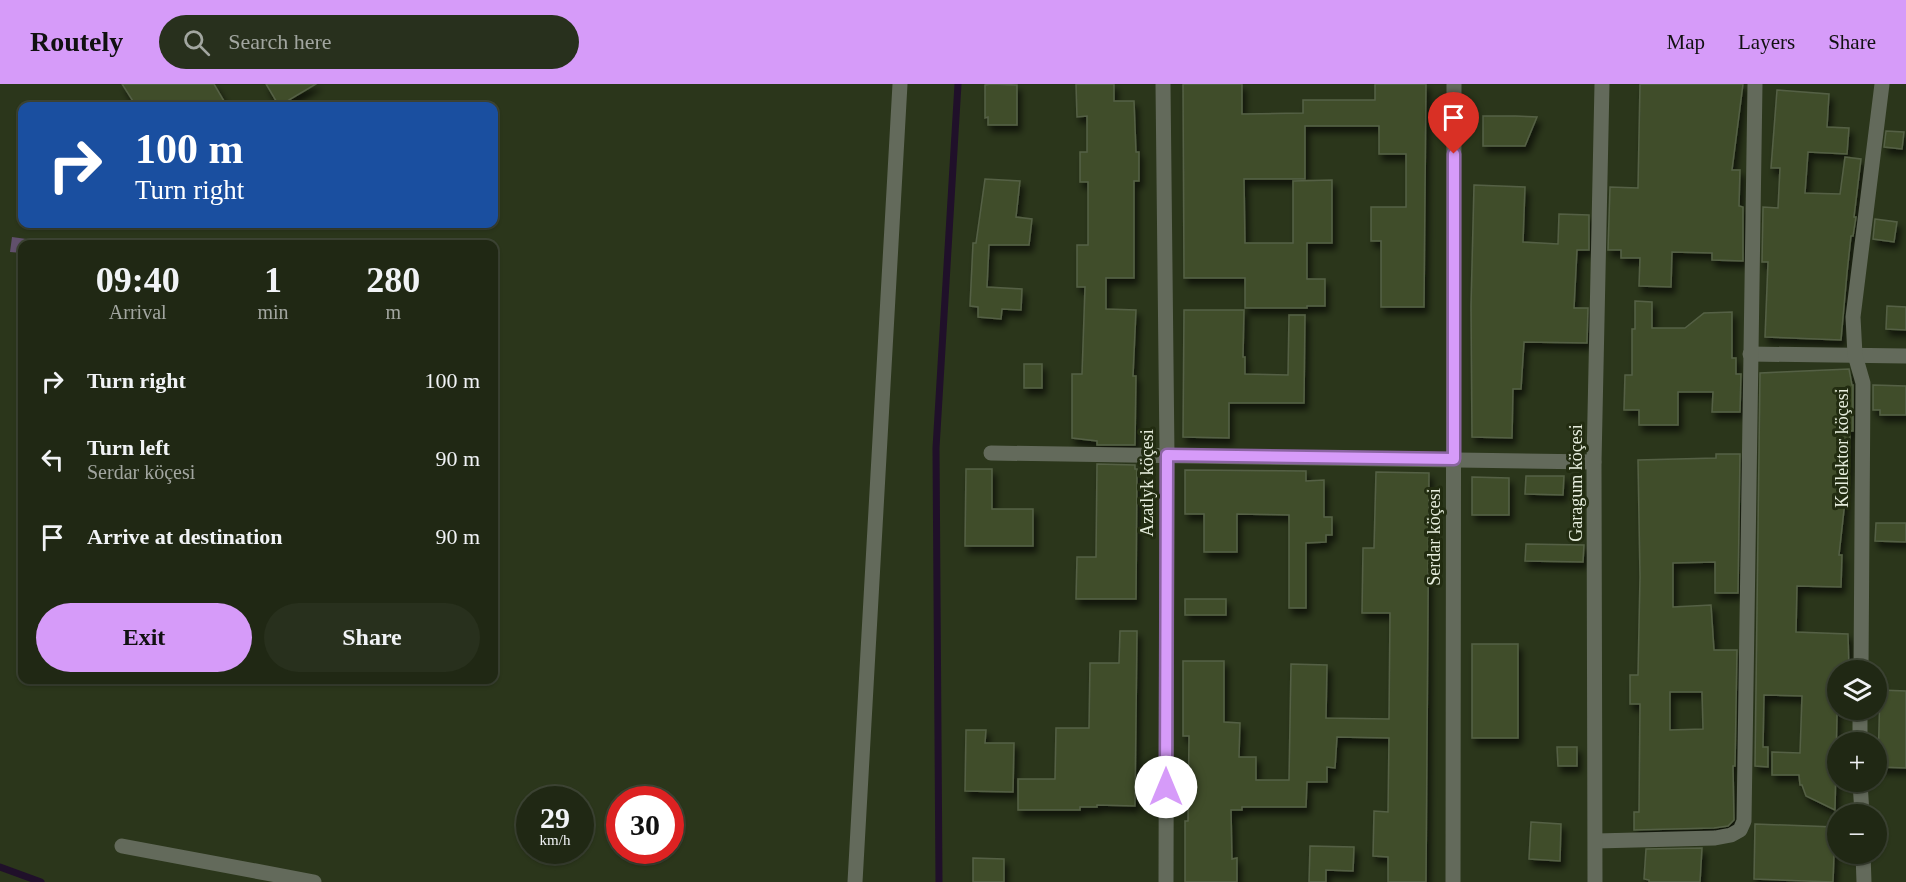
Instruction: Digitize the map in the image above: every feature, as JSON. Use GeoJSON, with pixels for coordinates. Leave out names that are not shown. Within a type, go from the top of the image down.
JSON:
{"type":"FeatureCollection","features":[{"type":"Feature","properties":{"kind":"street"},"geometry":{"type":"LineString","coordinates":[[855,882],[900,84]]}},
{"type":"Feature","properties":{"kind":"street","name":"Azatlyk köçesi"},"geometry":{"type":"LineString","coordinates":[[1163,84],[1167,455],[1166,882]]}},
{"type":"Feature","properties":{"kind":"street","name":"Serdar köçesi"},"geometry":{"type":"LineString","coordinates":[[1453,882],[1454,84]]}},
{"type":"Feature","properties":{"kind":"street","name":"Garagum köçesi"},"geometry":{"type":"LineString","coordinates":[[1595,882],[1594,462],[1602,84]]}},
{"type":"Feature","properties":{"kind":"street"},"geometry":{"type":"LineString","coordinates":[[1596,841],[1715,838],[1731,835],[1740,830],[1744,821],[1755,84]]}},
{"type":"Feature","properties":{"kind":"street","name":"Kollektor köçesi"},"geometry":{"type":"LineString","coordinates":[[1860,660],[1863,383],[1855,356],[1853,317],[1882,84]]}},
{"type":"Feature","properties":{"kind":"street"},"geometry":{"type":"LineString","coordinates":[[1750,354],[1906,356]]}},
{"type":"Feature","properties":{"kind":"street"},"geometry":{"type":"LineString","coordinates":[[991,453],[1594,462]]}},
{"type":"Feature","properties":{"kind":"street"},"geometry":{"type":"LineString","coordinates":[[122,846],[314,882]]}},
{"type":"Feature","properties":{"kind":"street"},"geometry":{"type":"LineString","coordinates":[[1863,864],[1864,882]]}},
{"type":"Feature","properties":{"kind":"shaded area"},"geometry":{"type":"Polygon","coordinates":[[[12,237],[34,240],[18,240],[18,253],[10,252],[12,237]]]}},
{"type":"Feature","properties":{"kind":"building"},"geometry":{"type":"Polygon","coordinates":[[[122,84],[214,84],[225,102],[133,102],[122,84]]]}},
{"type":"Feature","properties":{"kind":"building"},"geometry":{"type":"Polygon","coordinates":[[[266,84],[316,84],[286,102],[277,102],[266,84]]]}},
{"type":"Feature","properties":{"kind":"building"},"geometry":{"type":"Polygon","coordinates":[[[1076,84],[1114,84],[1114,101],[1134,101],[1136,152],[1139,152],[1139,181],[1134,181],[1134,278],[1106,278],[1106,309],[1136,310],[1133,376],[1136,376],[1135,445],[1097,445],[1097,441],[1072,438],[1072,374],[1082,374],[1085,287],[1077,287],[1077,245],[1088,245],[1088,182],[1080,182],[1080,152],[1087,152],[1087,116],[1077,117],[1076,84]]]}},
{"type":"Feature","properties":{"kind":"building"},"geometry":{"type":"Polygon","coordinates":[[[1183,84],[1242,84],[1242,114],[1303,113],[1303,100],[1375,100],[1375,84],[1426,84],[1424,307],[1381,307],[1381,241],[1371,241],[1371,207],[1406,207],[1406,154],[1379,154],[1379,126],[1305,126],[1305,179],[1244,179],[1245,243],[1293,243],[1293,181],[1332,180],[1332,243],[1307,243],[1307,279],[1325,279],[1325,306],[1245,308],[1245,278],[1184,278],[1183,84]]]}},
{"type":"Feature","properties":{"kind":"building"},"geometry":{"type":"Polygon","coordinates":[[[1640,84],[1743,84],[1732,170],[1740,170],[1739,206],[1743,207],[1743,261],[1712,260],[1712,253],[1672,252],[1671,287],[1639,286],[1640,258],[1621,258],[1621,250],[1608,250],[1610,187],[1638,188],[1640,84]]]}},
{"type":"Feature","properties":{"kind":"building"},"geometry":{"type":"Polygon","coordinates":[[[985,85],[1017,85],[1017,125],[988,125],[988,117],[985,118],[985,85]]]}},
{"type":"Feature","properties":{"kind":"building"},"geometry":{"type":"Polygon","coordinates":[[[1777,90],[1829,94],[1827,127],[1849,128],[1847,154],[1808,152],[1805,193],[1840,194],[1845,157],[1861,159],[1841,340],[1765,337],[1768,262],[1762,262],[1763,207],[1778,208],[1780,168],[1771,168],[1777,90]]]}},
{"type":"Feature","properties":{"kind":"building"},"geometry":{"type":"Polygon","coordinates":[[[1483,116],[1537,117],[1525,146],[1483,146],[1483,116]]]}},
{"type":"Feature","properties":{"kind":"building"},"geometry":{"type":"Polygon","coordinates":[[[1886,131],[1904,132],[1902,149],[1884,147],[1886,131]]]}},
{"type":"Feature","properties":{"kind":"building"},"geometry":{"type":"Polygon","coordinates":[[[985,179],[1020,181],[1016,217],[1032,219],[1029,245],[989,245],[987,287],[1022,289],[1021,310],[1002,309],[1001,319],[978,317],[978,307],[970,306],[973,243],[976,243],[985,179]]]}},
{"type":"Feature","properties":{"kind":"building"},"geometry":{"type":"Polygon","coordinates":[[[1474,185],[1525,187],[1523,242],[1558,244],[1559,214],[1589,215],[1589,250],[1577,250],[1574,308],[1588,308],[1587,343],[1524,342],[1521,389],[1513,389],[1512,438],[1472,437],[1471,306],[1474,185]]]}},
{"type":"Feature","properties":{"kind":"building"},"geometry":{"type":"Polygon","coordinates":[[[1875,219],[1897,222],[1894,242],[1873,239],[1875,219]]]}},
{"type":"Feature","properties":{"kind":"building"},"geometry":{"type":"Polygon","coordinates":[[[1635,301],[1652,302],[1652,328],[1685,328],[1704,313],[1732,312],[1732,358],[1736,358],[1736,374],[1741,374],[1740,412],[1712,412],[1713,392],[1678,392],[1678,425],[1639,425],[1639,410],[1624,410],[1625,375],[1632,375],[1632,329],[1635,329],[1635,301]]]}},
{"type":"Feature","properties":{"kind":"building"},"geometry":{"type":"Polygon","coordinates":[[[1887,306],[1906,307],[1906,330],[1886,329],[1887,306]]]}},
{"type":"Feature","properties":{"kind":"building"},"geometry":{"type":"Polygon","coordinates":[[[1184,310],[1244,310],[1245,374],[1288,375],[1289,315],[1305,315],[1304,403],[1229,403],[1229,438],[1183,437],[1184,310]]]}},
{"type":"Feature","properties":{"kind":"building"},"geometry":{"type":"Polygon","coordinates":[[[1024,364],[1042,364],[1042,388],[1024,388],[1024,364]]]}},
{"type":"Feature","properties":{"kind":"building"},"geometry":{"type":"Polygon","coordinates":[[[1849,369],[1853,385],[1853,431],[1850,431],[1849,465],[1839,555],[1842,555],[1841,587],[1797,586],[1796,632],[1848,634],[1849,660],[1827,660],[1827,720],[1837,720],[1837,732],[1827,732],[1827,792],[1835,792],[1835,804],[1827,804],[1827,806],[1806,796],[1800,785],[1799,775],[1772,775],[1772,752],[1800,753],[1802,696],[1764,695],[1763,747],[1768,747],[1768,767],[1755,766],[1760,373],[1849,369]]]}},
{"type":"Feature","properties":{"kind":"building"},"geometry":{"type":"Polygon","coordinates":[[[1873,385],[1906,386],[1906,415],[1880,415],[1880,410],[1873,410],[1873,385]]]}},
{"type":"Feature","properties":{"kind":"building"},"geometry":{"type":"Polygon","coordinates":[[[1716,454],[1740,454],[1738,593],[1715,593],[1715,562],[1673,563],[1673,607],[1711,605],[1714,650],[1737,650],[1735,766],[1733,766],[1734,820],[1728,826],[1714,828],[1634,830],[1634,812],[1639,812],[1640,704],[1630,704],[1630,675],[1638,675],[1640,577],[1638,460],[1716,458],[1716,454]],[[1670,692],[1670,730],[1703,729],[1702,692],[1670,692]]]}},
{"type":"Feature","properties":{"kind":"building"},"geometry":{"type":"Polygon","coordinates":[[[1097,464],[1135,465],[1137,469],[1136,599],[1076,599],[1077,557],[1096,557],[1097,464]]]}},
{"type":"Feature","properties":{"kind":"building"},"geometry":{"type":"Polygon","coordinates":[[[966,469],[992,469],[992,509],[1033,509],[1033,546],[965,546],[966,469]]]}},
{"type":"Feature","properties":{"kind":"building"},"geometry":{"type":"Polygon","coordinates":[[[1185,470],[1306,471],[1306,481],[1324,480],[1324,517],[1332,517],[1332,535],[1326,535],[1326,542],[1306,543],[1306,608],[1289,608],[1289,515],[1237,514],[1237,552],[1204,552],[1204,514],[1185,514],[1185,470]]]}},
{"type":"Feature","properties":{"kind":"building"},"geometry":{"type":"Polygon","coordinates":[[[1376,472],[1429,473],[1426,882],[1388,882],[1388,857],[1373,856],[1374,811],[1388,812],[1389,738],[1337,737],[1335,768],[1327,767],[1327,782],[1307,782],[1306,807],[1242,807],[1242,810],[1231,810],[1232,859],[1237,858],[1237,882],[1185,882],[1189,736],[1183,736],[1183,661],[1224,661],[1224,722],[1240,723],[1239,757],[1256,757],[1256,780],[1289,780],[1291,664],[1327,665],[1326,718],[1389,719],[1390,613],[1362,613],[1363,548],[1374,548],[1376,472]]]}},
{"type":"Feature","properties":{"kind":"building"},"geometry":{"type":"Polygon","coordinates":[[[1526,476],[1564,476],[1563,495],[1525,494],[1526,476]]]}},
{"type":"Feature","properties":{"kind":"building"},"geometry":{"type":"Polygon","coordinates":[[[1472,477],[1509,478],[1509,515],[1472,515],[1472,477]]]}},
{"type":"Feature","properties":{"kind":"building"},"geometry":{"type":"Polygon","coordinates":[[[1876,523],[1906,523],[1906,542],[1875,541],[1876,523]]]}},
{"type":"Feature","properties":{"kind":"building"},"geometry":{"type":"Polygon","coordinates":[[[1526,544],[1584,545],[1583,562],[1525,561],[1526,544]]]}},
{"type":"Feature","properties":{"kind":"building"},"geometry":{"type":"Polygon","coordinates":[[[1185,599],[1226,599],[1226,615],[1185,615],[1185,599]]]}},
{"type":"Feature","properties":{"kind":"building"},"geometry":{"type":"Polygon","coordinates":[[[1120,631],[1137,631],[1135,806],[1097,805],[1097,807],[1080,807],[1080,810],[1018,810],[1018,779],[1055,779],[1056,728],[1089,728],[1090,663],[1119,663],[1120,631]]]}},
{"type":"Feature","properties":{"kind":"building"},"geometry":{"type":"Polygon","coordinates":[[[1472,644],[1518,644],[1518,738],[1472,738],[1472,644]]]}},
{"type":"Feature","properties":{"kind":"building"},"geometry":{"type":"Polygon","coordinates":[[[1887,690],[1906,691],[1906,768],[1887,767],[1887,732],[1879,732],[1879,720],[1887,720],[1887,690]]]}},
{"type":"Feature","properties":{"kind":"building"},"geometry":{"type":"Polygon","coordinates":[[[966,730],[986,730],[985,743],[1014,743],[1013,792],[965,791],[966,730]]]}},
{"type":"Feature","properties":{"kind":"building"},"geometry":{"type":"Polygon","coordinates":[[[1557,747],[1577,747],[1577,766],[1558,766],[1557,747]]]}},
{"type":"Feature","properties":{"kind":"building"},"geometry":{"type":"Polygon","coordinates":[[[1531,822],[1561,824],[1560,861],[1529,859],[1531,822]]]}},
{"type":"Feature","properties":{"kind":"building"},"geometry":{"type":"Polygon","coordinates":[[[1755,824],[1827,827],[1827,864],[1834,864],[1833,882],[1754,879],[1755,824]]]}},
{"type":"Feature","properties":{"kind":"building"},"geometry":{"type":"Polygon","coordinates":[[[1310,846],[1354,847],[1353,871],[1326,870],[1326,882],[1309,882],[1310,846]]]}},
{"type":"Feature","properties":{"kind":"building"},"geometry":{"type":"Polygon","coordinates":[[[1702,848],[1700,882],[1649,882],[1644,879],[1646,849],[1702,848]]]}},
{"type":"Feature","properties":{"kind":"building"},"geometry":{"type":"Polygon","coordinates":[[[973,858],[1004,859],[1004,882],[973,882],[973,858]]]}},
{"type":"Feature","properties":{"kind":"waterway"},"geometry":{"type":"LineString","coordinates":[[939,882],[936,448],[958,84]]}},
{"type":"Feature","properties":{"kind":"waterway"},"geometry":{"type":"LineString","coordinates":[[0,867],[41,882]]}},
{"type":"Feature","properties":{"kind":"route"},"geometry":{"type":"LineString","coordinates":[[1166,787],[1167,455],[1454,459],[1454,154]]}}]}
